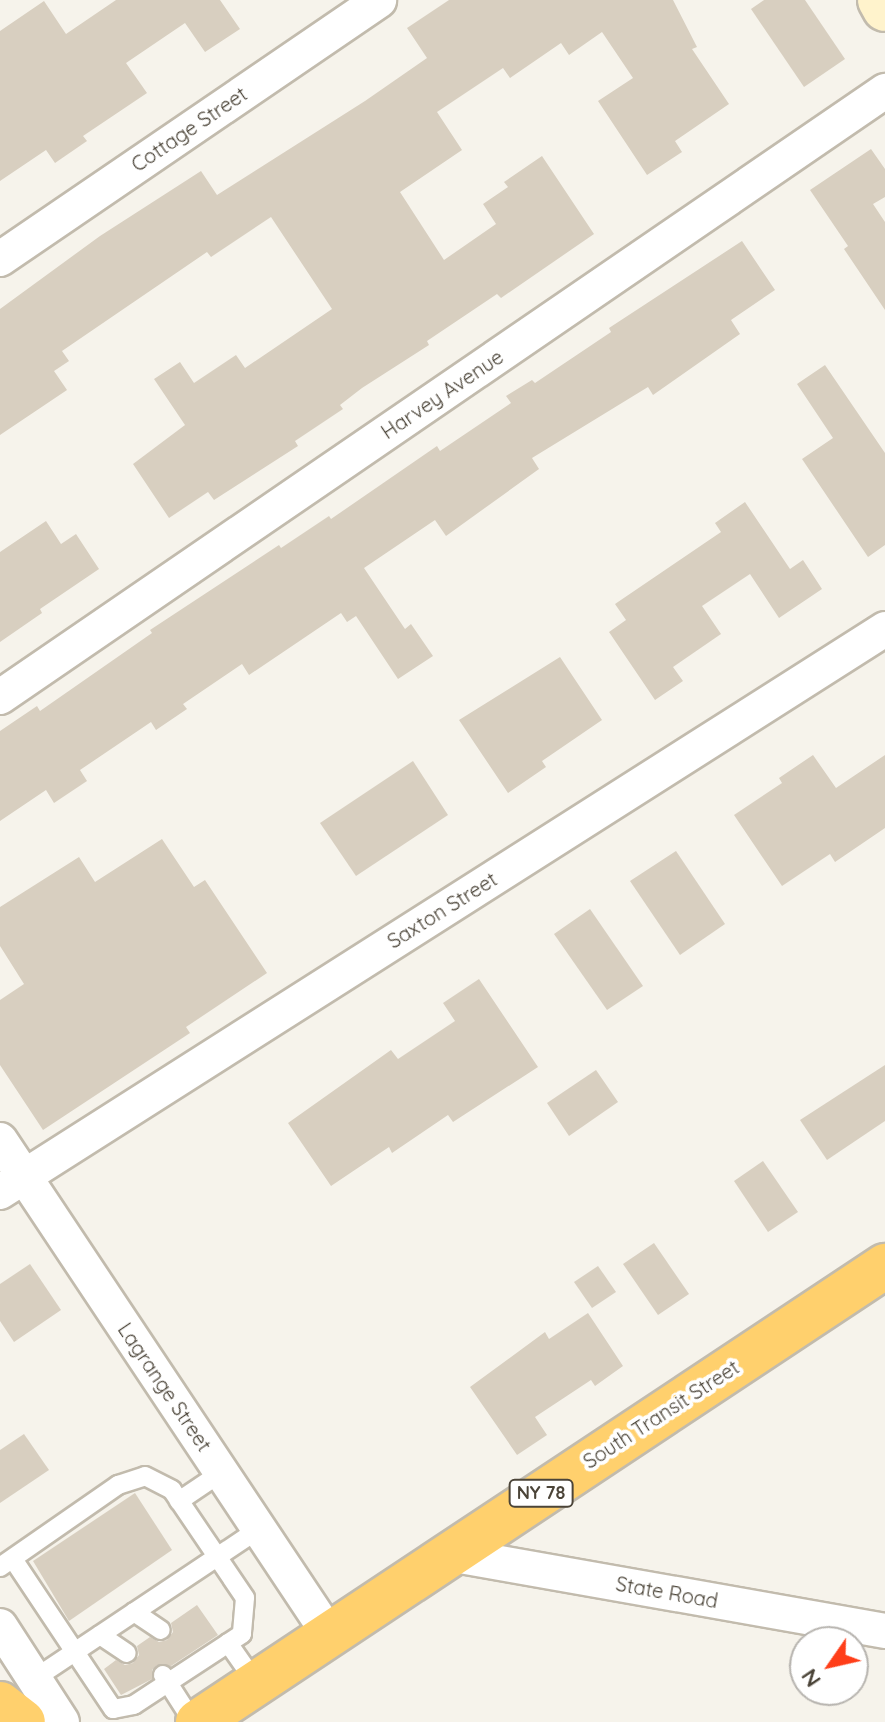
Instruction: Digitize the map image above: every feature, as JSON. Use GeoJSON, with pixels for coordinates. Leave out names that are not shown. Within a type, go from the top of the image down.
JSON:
{"type":"FeatureCollection","features":[{"type":"Feature","properties":{"kind":"highway","name":"South Transit Street"},"geometry":{"type":"LineString","coordinates":[[196,1722],[885,1266]]}},
{"type":"Feature","properties":{"kind":"highway"},"geometry":{"type":"LineString","coordinates":[[17,1691],[23,1722]]}},
{"type":"Feature","properties":{"kind":"main road"},"geometry":{"type":"LineString","coordinates":[[880,0],[885,9]]}},
{"type":"Feature","properties":{"kind":"street","name":"Cottage Street"},"geometry":{"type":"LineString","coordinates":[[0,259],[379,0]]}},
{"type":"Feature","properties":{"kind":"street","name":"Harvey Avenue"},"geometry":{"type":"LineString","coordinates":[[0,697],[885,91]]}},
{"type":"Feature","properties":{"kind":"street","name":"Saxton Street"},"geometry":{"type":"LineString","coordinates":[[12,1184],[885,629]]}},
{"type":"Feature","properties":{"kind":"street","name":"Lagrange Street"},"geometry":{"type":"LineString","coordinates":[[0,1140],[12,1184],[222,1472],[329,1634]]}},
{"type":"Feature","properties":{"kind":"street","name":"State Road"},"geometry":{"type":"LineString","coordinates":[[449,1554],[885,1631]]}},
{"type":"Feature","properties":{"kind":"street"},"geometry":{"type":"LineString","coordinates":[[0,1626],[17,1691],[62,1722]]}},
{"type":"Feature","properties":{"kind":"lane"},"geometry":{"type":"LineString","coordinates":[[179,1501],[222,1472]]}},
{"type":"Feature","properties":{"kind":"lane"},"geometry":{"type":"LineString","coordinates":[[145,1476],[172,1490],[217,1557],[245,1598],[242,1634],[200,1656],[134,1705],[113,1709],[6,1563],[118,1485],[145,1476]]}},
{"type":"Feature","properties":{"kind":"lane"},"geometry":{"type":"LineString","coordinates":[[17,1691],[260,1528]]}},
{"type":"Feature","properties":{"kind":"lane"},"geometry":{"type":"LineString","coordinates":[[134,1612],[161,1630]]}},
{"type":"Feature","properties":{"kind":"lane"},"geometry":{"type":"LineString","coordinates":[[100,1635],[127,1653]]}},
{"type":"Feature","properties":{"kind":"lane"},"geometry":{"type":"LineString","coordinates":[[228,1643],[256,1683]]}},
{"type":"Feature","properties":{"kind":"lane"},"geometry":{"type":"LineString","coordinates":[[166,1679],[196,1722]]}},
{"type":"Feature","properties":{"kind":"building"},"geometry":{"type":"Polygon","coordinates":[[[116,0],[220,0],[240,29],[205,52],[185,23],[126,63],[147,93],[83,136],[87,141],[55,163],[46,150],[0,181],[0,31],[44,1],[66,34],[116,0]]]}},
{"type":"Feature","properties":{"kind":"building"},"geometry":{"type":"Polygon","coordinates":[[[449,0],[673,0],[697,47],[692,49],[729,104],[675,141],[682,152],[647,175],[598,101],[633,78],[602,32],[569,55],[561,43],[510,78],[503,68],[437,112],[462,150],[400,192],[444,260],[496,224],[483,204],[508,187],[504,182],[542,156],[594,234],[501,298],[497,294],[427,341],[429,345],[362,388],[340,405],[343,409],[295,441],[298,446],[214,500],[208,492],[169,518],[133,464],[185,425],[154,379],[180,362],[194,383],[236,355],[245,368],[332,309],[271,217],[211,257],[207,252],[62,351],[69,361],[54,371],[67,390],[0,435],[0,309],[100,236],[201,171],[217,195],[365,101],[427,58],[407,28],[449,0]]]}},
{"type":"Feature","properties":{"kind":"building"},"geometry":{"type":"Polygon","coordinates":[[[764,0],[805,0],[845,59],[804,87],[751,9],[764,0]]]}},
{"type":"Feature","properties":{"kind":"building"},"geometry":{"type":"Polygon","coordinates":[[[871,149],[885,169],[885,197],[873,204],[885,222],[885,310],[844,249],[848,246],[810,190],[871,149]]]}},
{"type":"Feature","properties":{"kind":"building"},"geometry":{"type":"Polygon","coordinates":[[[742,241],[775,290],[731,320],[740,334],[653,395],[648,387],[532,458],[539,469],[446,536],[435,520],[364,568],[405,629],[411,624],[433,656],[398,679],[356,616],[347,622],[341,613],[249,675],[242,664],[183,704],[187,709],[156,730],[151,722],[80,770],[87,781],[54,803],[46,790],[0,821],[0,731],[37,706],[40,711],[152,633],[150,630],[279,545],[281,548],[329,516],[331,519],[437,446],[440,451],[511,403],[506,396],[532,380],[535,383],[611,332],[609,328],[742,241]]]}},
{"type":"Feature","properties":{"kind":"building"},"geometry":{"type":"Polygon","coordinates":[[[825,365],[885,453],[885,545],[868,557],[802,459],[833,438],[797,384],[825,365]]]}},
{"type":"Feature","properties":{"kind":"building"},"geometry":{"type":"Polygon","coordinates":[[[745,502],[790,569],[803,560],[822,589],[779,618],[750,574],[702,606],[721,634],[673,667],[683,681],[655,700],[609,632],[626,620],[615,604],[721,532],[715,523],[745,502]]]}},
{"type":"Feature","properties":{"kind":"building"},"geometry":{"type":"Polygon","coordinates":[[[46,521],[61,544],[76,534],[99,569],[40,609],[42,613],[0,642],[0,552],[46,521]]]}},
{"type":"Feature","properties":{"kind":"building"},"geometry":{"type":"Polygon","coordinates":[[[560,657],[602,720],[542,761],[546,767],[508,793],[459,720],[560,657]]]}},
{"type":"Feature","properties":{"kind":"building"},"geometry":{"type":"Polygon","coordinates":[[[813,755],[836,788],[885,755],[885,828],[835,862],[830,854],[782,886],[734,815],[782,783],[779,778],[813,755]]]}},
{"type":"Feature","properties":{"kind":"building"},"geometry":{"type":"Polygon","coordinates":[[[413,761],[448,815],[356,876],[320,823],[413,761]]]}},
{"type":"Feature","properties":{"kind":"building"},"geometry":{"type":"Polygon","coordinates":[[[162,839],[194,887],[205,880],[267,973],[186,1027],[190,1033],[43,1130],[0,1065],[0,1000],[24,984],[0,946],[0,907],[79,857],[95,882],[162,839]]]}},
{"type":"Feature","properties":{"kind":"building"},"geometry":{"type":"Polygon","coordinates":[[[676,851],[725,924],[680,955],[630,881],[676,851]]]}},
{"type":"Feature","properties":{"kind":"building"},"geometry":{"type":"Polygon","coordinates":[[[590,909],[643,986],[607,1010],[554,934],[590,909]]]}},
{"type":"Feature","properties":{"kind":"building"},"geometry":{"type":"Polygon","coordinates":[[[479,979],[538,1067],[453,1122],[448,1115],[392,1153],[389,1147],[331,1186],[288,1123],[391,1050],[398,1059],[455,1021],[443,1003],[479,979]]]}},
{"type":"Feature","properties":{"kind":"building"},"geometry":{"type":"Polygon","coordinates":[[[885,1065],[885,1121],[827,1160],[800,1120],[885,1065]]]}},
{"type":"Feature","properties":{"kind":"building"},"geometry":{"type":"Polygon","coordinates":[[[596,1070],[618,1102],[569,1136],[547,1103],[596,1070]]]}},
{"type":"Feature","properties":{"kind":"building"},"geometry":{"type":"Polygon","coordinates":[[[763,1161],[798,1212],[768,1232],[734,1181],[763,1161]]]}},
{"type":"Feature","properties":{"kind":"building"},"geometry":{"type":"Polygon","coordinates":[[[654,1243],[689,1294],[658,1315],[623,1264],[654,1243]]]}},
{"type":"Feature","properties":{"kind":"building"},"geometry":{"type":"Polygon","coordinates":[[[30,1264],[61,1310],[14,1342],[0,1321],[0,1284],[30,1264]]]}},
{"type":"Feature","properties":{"kind":"building"},"geometry":{"type":"Polygon","coordinates":[[[598,1266],[616,1292],[592,1308],[574,1282],[598,1266]]]}},
{"type":"Feature","properties":{"kind":"building"},"geometry":{"type":"Polygon","coordinates":[[[588,1313],[623,1366],[595,1386],[591,1380],[535,1417],[547,1435],[517,1455],[470,1387],[545,1332],[549,1339],[588,1313]]]}},
{"type":"Feature","properties":{"kind":"building"},"geometry":{"type":"Polygon","coordinates":[[[24,1434],[49,1470],[0,1503],[0,1450],[24,1434]]]}},
{"type":"Feature","properties":{"kind":"building"},"geometry":{"type":"Polygon","coordinates":[[[135,1493],[172,1550],[69,1621],[33,1561],[135,1493]]]}},
{"type":"Feature","properties":{"kind":"building"},"geometry":{"type":"Polygon","coordinates":[[[197,1605],[218,1635],[171,1666],[157,1665],[152,1670],[152,1679],[121,1695],[104,1669],[116,1660],[125,1665],[133,1663],[139,1655],[137,1646],[150,1637],[159,1642],[167,1640],[173,1632],[171,1623],[197,1605]]]}}]}
